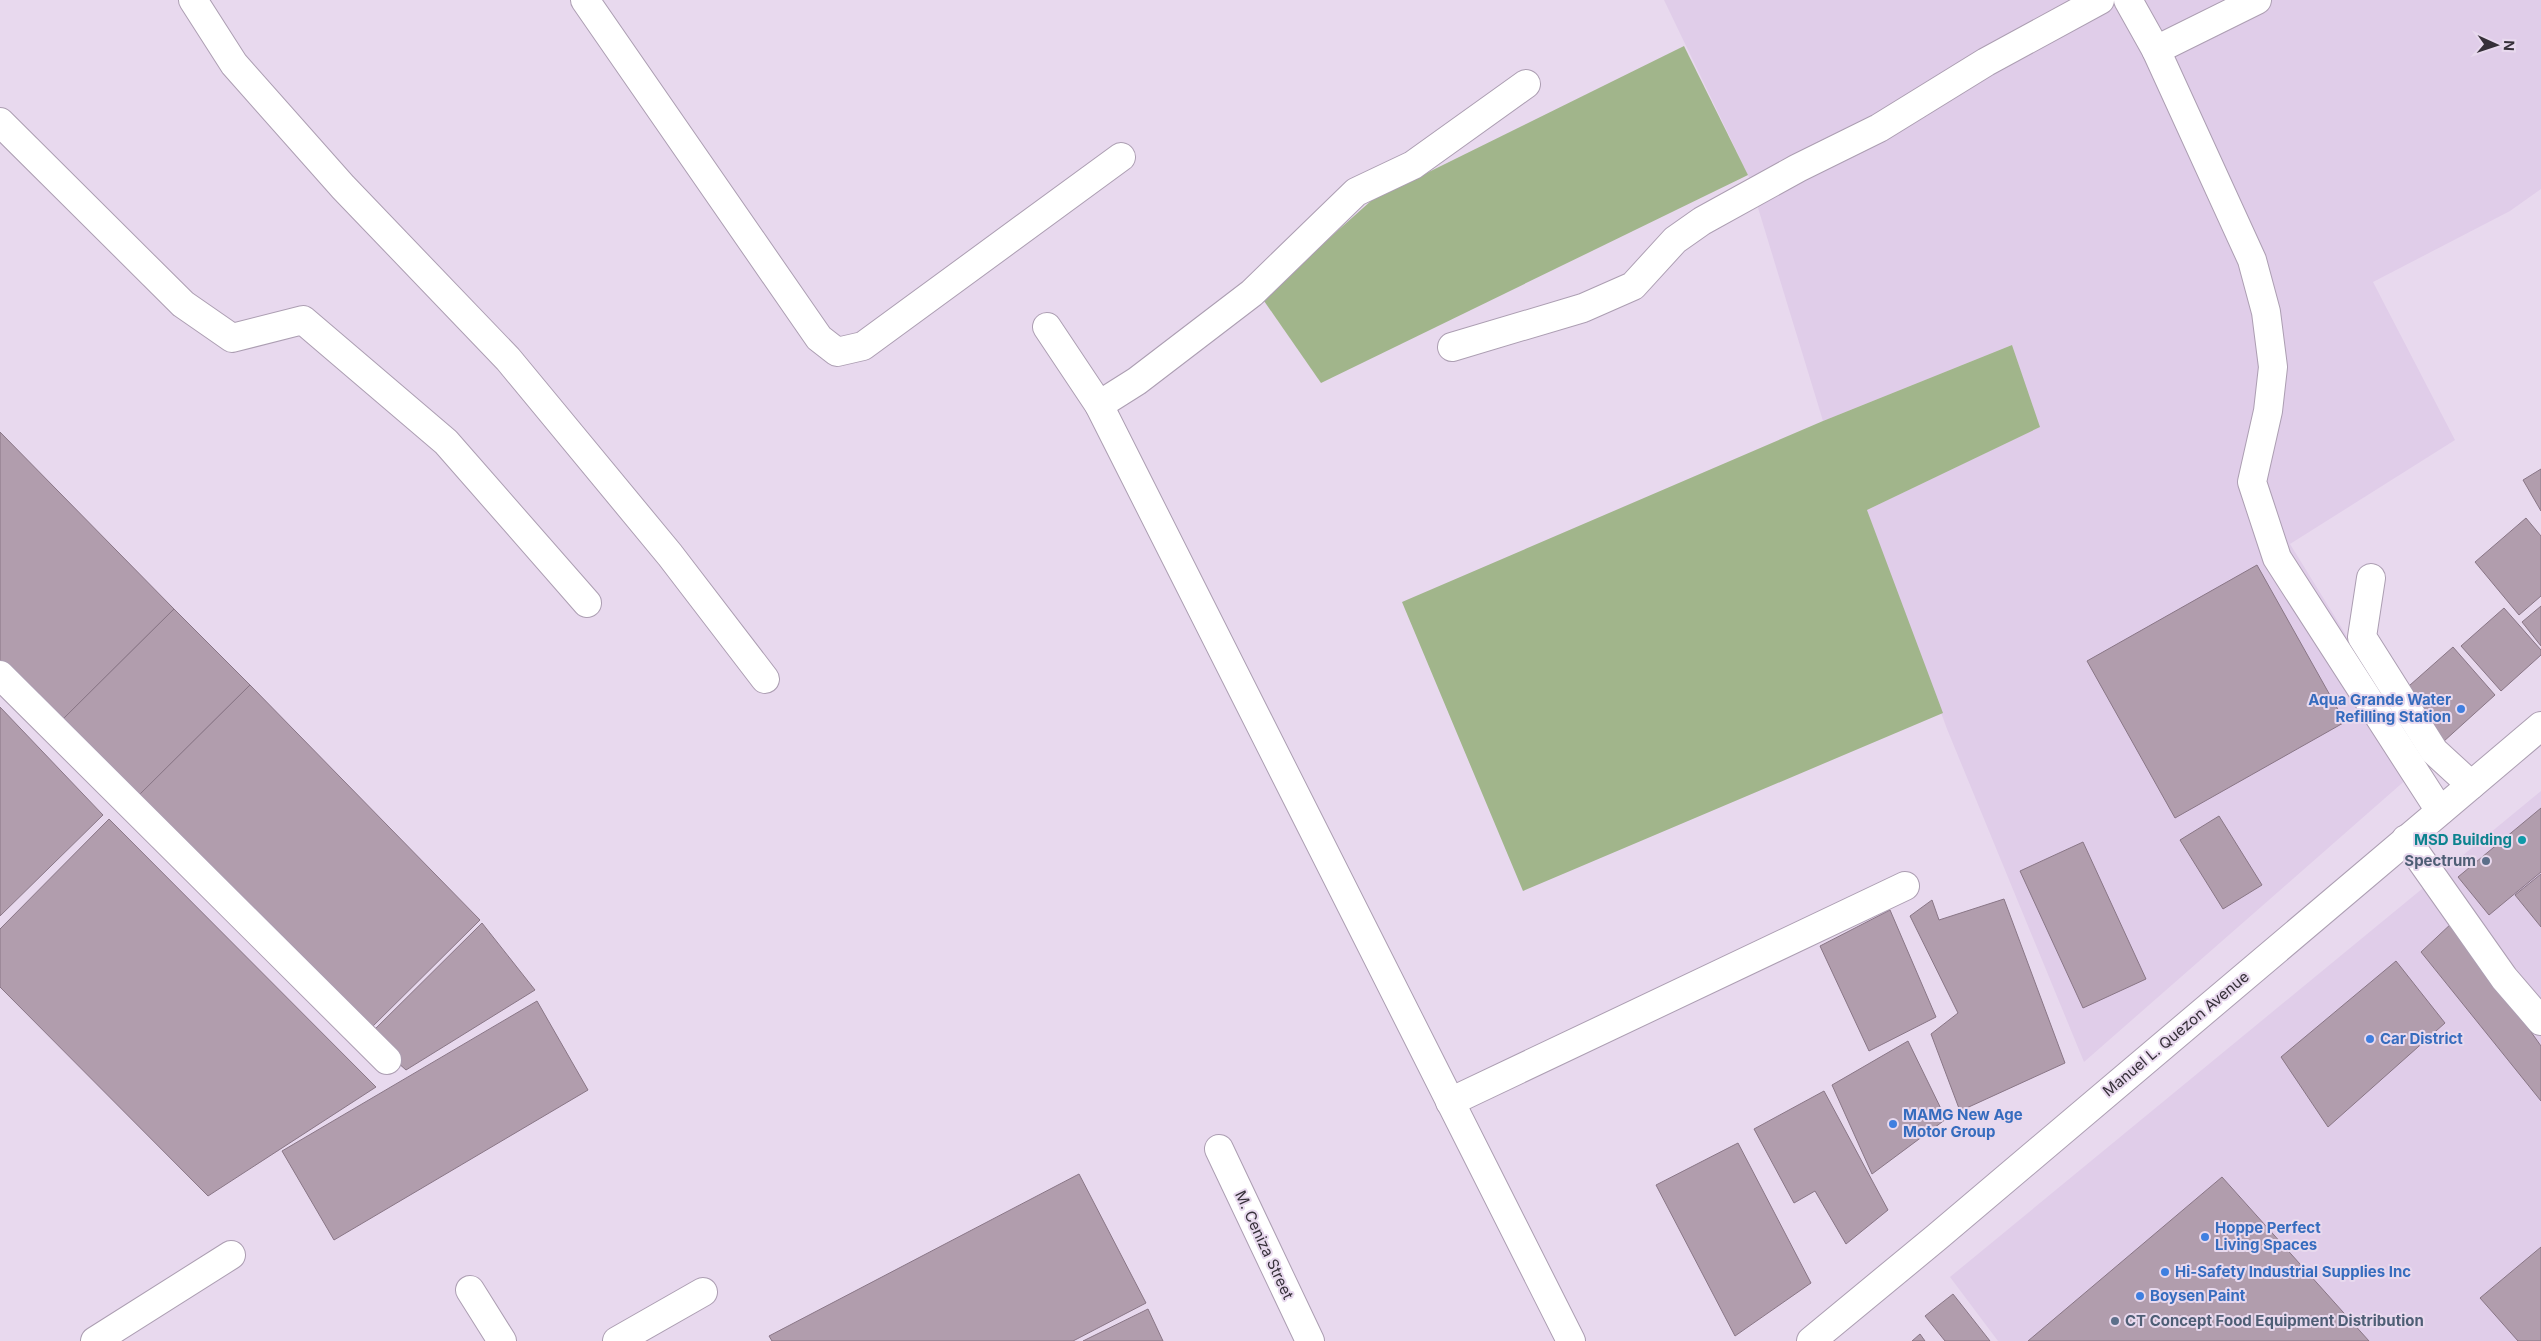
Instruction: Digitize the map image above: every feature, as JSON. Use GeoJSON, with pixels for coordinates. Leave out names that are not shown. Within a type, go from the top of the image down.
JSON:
{"type":"FeatureCollection","features":[{"type":"Feature","properties":{"kind":"street"},"geometry":{"type":"LineString","coordinates":[[193,0],[234,64],[344,187],[508,359],[670,555],[764,679]]}},
{"type":"Feature","properties":{"kind":"street"},"geometry":{"type":"LineString","coordinates":[[585,0],[819,338],[837,352],[863,346],[1121,157]]}},
{"type":"Feature","properties":{"kind":"street"},"geometry":{"type":"LineString","coordinates":[[1452,347],[1584,308],[1633,286],[1675,240],[1702,221],[1790,172],[1879,128],[1986,62],[2100,0]]}},
{"type":"Feature","properties":{"kind":"street"},"geometry":{"type":"LineString","coordinates":[[2128,0],[2156,50],[2252,260],[2266,312],[2273,368],[2268,411],[2252,482],[2277,558],[2440,811]]}},
{"type":"Feature","properties":{"kind":"street"},"geometry":{"type":"LineString","coordinates":[[2156,50],[2257,0]]}},
{"type":"Feature","properties":{"kind":"street"},"geometry":{"type":"LineString","coordinates":[[1099,405],[1137,381],[1252,293],[1356,192],[1413,165],[1526,84]]}},
{"type":"Feature","properties":{"kind":"street"},"geometry":{"type":"LineString","coordinates":[[0,122],[183,304],[232,338],[303,320],[446,442],[587,603]]}},
{"type":"Feature","properties":{"kind":"street"},"geometry":{"type":"LineString","coordinates":[[1047,327],[1099,405],[1571,1341]]}},
{"type":"Feature","properties":{"kind":"street"},"geometry":{"type":"LineString","coordinates":[[2371,578],[2362,636],[2434,752],[2471,785]]}},
{"type":"Feature","properties":{"kind":"street"},"geometry":{"type":"LineString","coordinates":[[0,675],[387,1060]]}},
{"type":"Feature","properties":{"kind":"street","name":"Manuel L. Quezon Avenue"},"geometry":{"type":"LineString","coordinates":[[1810,1341],[1937,1237],[2541,726]]}},
{"type":"Feature","properties":{"kind":"street"},"geometry":{"type":"LineString","coordinates":[[2406,839],[2504,978],[2541,1022]]}},
{"type":"Feature","properties":{"kind":"street"},"geometry":{"type":"LineString","coordinates":[[1450,1102],[1905,886]]}},
{"type":"Feature","properties":{"kind":"street","name":"M. Ceniza Street"},"geometry":{"type":"LineString","coordinates":[[1218,1149],[1310,1341]]}},
{"type":"Feature","properties":{"kind":"street"},"geometry":{"type":"LineString","coordinates":[[95,1341],[231,1255]]}},
{"type":"Feature","properties":{"kind":"street"},"geometry":{"type":"LineString","coordinates":[[470,1290],[502,1341]]}},
{"type":"Feature","properties":{"kind":"street"},"geometry":{"type":"LineString","coordinates":[[617,1341],[703,1292]]}},
{"type":"Feature","properties":{"kind":"shaded area"},"geometry":{"type":"Polygon","coordinates":[[[1664,0],[2541,0],[2541,189],[2510,211],[2373,282],[2455,440],[2290,544],[2425,763],[2084,1062],[1947,729],[1867,510],[2039,427],[2012,345],[1823,421],[1748,175],[1664,0]]]}},
{"type":"Feature","properties":{"kind":"shaded area"},"geometry":{"type":"Polygon","coordinates":[[[2541,791],[2541,1341],[1998,1341],[1950,1277],[2541,791]]]}},
{"type":"Feature","properties":{"kind":"green space"},"geometry":{"type":"Polygon","coordinates":[[[1684,46],[1748,175],[1321,383],[1262,298],[1372,200],[1684,46]]]}},
{"type":"Feature","properties":{"kind":"green space"},"geometry":{"type":"Polygon","coordinates":[[[2012,345],[2040,427],[1867,510],[1943,713],[1523,891],[1402,602],[1823,421],[2012,345]]]}},
{"type":"Feature","properties":{"kind":"building"},"geometry":{"type":"Polygon","coordinates":[[[0,432],[174,609],[59,723],[0,663],[0,432]]]}},
{"type":"Feature","properties":{"kind":"building"},"geometry":{"type":"Polygon","coordinates":[[[2541,469],[2541,511],[2523,480],[2541,469]]]}},
{"type":"Feature","properties":{"kind":"building"},"geometry":{"type":"Polygon","coordinates":[[[2526,518],[2541,536],[2541,596],[2519,615],[2475,562],[2526,518]]]}},
{"type":"Feature","properties":{"kind":"building"},"geometry":{"type":"Polygon","coordinates":[[[2257,565],[2345,722],[2175,818],[2087,661],[2257,565]]]}},
{"type":"Feature","properties":{"kind":"building"},"geometry":{"type":"Polygon","coordinates":[[[2541,606],[2541,646],[2522,622],[2541,606]]]}},
{"type":"Feature","properties":{"kind":"building"},"geometry":{"type":"Polygon","coordinates":[[[2504,608],[2541,650],[2541,655],[2501,691],[2461,646],[2504,608]]]}},
{"type":"Feature","properties":{"kind":"building"},"geometry":{"type":"Polygon","coordinates":[[[174,609],[250,685],[135,799],[59,723],[174,609]]]}},
{"type":"Feature","properties":{"kind":"building"},"geometry":{"type":"Polygon","coordinates":[[[2453,647],[2495,695],[2443,742],[2401,693],[2453,647]]]}},
{"type":"Feature","properties":{"kind":"building"},"geometry":{"type":"Polygon","coordinates":[[[250,685],[480,920],[365,1034],[135,799],[250,685]]]}},
{"type":"Feature","properties":{"kind":"building"},"geometry":{"type":"Polygon","coordinates":[[[0,707],[103,815],[0,916],[0,707]]]}},
{"type":"Feature","properties":{"kind":"building","name":"MSD Building"},"geometry":{"type":"Polygon","coordinates":[[[2541,808],[2541,872],[2489,915],[2458,877],[2541,808]]]}},
{"type":"Feature","properties":{"kind":"building"},"geometry":{"type":"Polygon","coordinates":[[[2219,816],[2262,885],[2223,909],[2180,840],[2219,816]]]}},
{"type":"Feature","properties":{"kind":"building"},"geometry":{"type":"Polygon","coordinates":[[[109,819],[376,1087],[208,1196],[0,987],[0,929],[109,819]]]}},
{"type":"Feature","properties":{"kind":"building"},"geometry":{"type":"Polygon","coordinates":[[[2083,842],[2146,979],[2083,1008],[2020,871],[2083,842]]]}},
{"type":"Feature","properties":{"kind":"building"},"geometry":{"type":"Polygon","coordinates":[[[2541,874],[2541,927],[2515,895],[2541,874]]]}},
{"type":"Feature","properties":{"kind":"building"},"geometry":{"type":"Polygon","coordinates":[[[2004,899],[2065,1063],[1960,1111],[1931,1034],[1958,1013],[1910,916],[1932,900],[1939,920],[2004,899]]]}},
{"type":"Feature","properties":{"kind":"building"},"geometry":{"type":"Polygon","coordinates":[[[1890,910],[1936,1017],[1869,1051],[1820,946],[1890,910]]]}},
{"type":"Feature","properties":{"kind":"building"},"geometry":{"type":"Polygon","coordinates":[[[2453,922],[2541,1046],[2541,1101],[2421,952],[2453,922]]]}},
{"type":"Feature","properties":{"kind":"building"},"geometry":{"type":"Polygon","coordinates":[[[482,923],[535,990],[406,1070],[368,1036],[482,923]]]}},
{"type":"Feature","properties":{"kind":"building"},"geometry":{"type":"Polygon","coordinates":[[[2396,961],[2445,1023],[2328,1127],[2281,1057],[2396,961]]]}},
{"type":"Feature","properties":{"kind":"building"},"geometry":{"type":"Polygon","coordinates":[[[537,1001],[588,1090],[334,1240],[282,1151],[537,1001]]]}},
{"type":"Feature","properties":{"kind":"building"},"geometry":{"type":"Polygon","coordinates":[[[1908,1041],[1946,1119],[1872,1174],[1832,1085],[1908,1041]]]}},
{"type":"Feature","properties":{"kind":"building"},"geometry":{"type":"Polygon","coordinates":[[[1824,1091],[1888,1210],[1846,1244],[1815,1191],[1794,1203],[1754,1129],[1824,1091]]]}},
{"type":"Feature","properties":{"kind":"building"},"geometry":{"type":"Polygon","coordinates":[[[1738,1143],[1811,1283],[1735,1336],[1656,1185],[1738,1143]]]}},
{"type":"Feature","properties":{"kind":"building"},"geometry":{"type":"Polygon","coordinates":[[[1079,1174],[1146,1303],[1073,1341],[772,1341],[769,1336],[1079,1174]]]}},
{"type":"Feature","properties":{"kind":"building"},"geometry":{"type":"Polygon","coordinates":[[[2222,1177],[2369,1341],[2028,1341],[2222,1177]]]}},
{"type":"Feature","properties":{"kind":"building"},"geometry":{"type":"Polygon","coordinates":[[[2541,1247],[2541,1341],[2518,1341],[2480,1298],[2541,1247]]]}},
{"type":"Feature","properties":{"kind":"building"},"geometry":{"type":"Polygon","coordinates":[[[1953,1294],[1990,1341],[1945,1341],[1925,1316],[1953,1294]]]}},
{"type":"Feature","properties":{"kind":"building"},"geometry":{"type":"Polygon","coordinates":[[[1148,1309],[1163,1341],[1083,1341],[1148,1309]]]}},
{"type":"Feature","properties":{"kind":"building"},"geometry":{"type":"Polygon","coordinates":[[[1920,1334],[1925,1341],[1912,1341],[1920,1334]]]}},
{"type":"Feature","properties":{"kind":"place","name":"Aqua Grande Water Refilling Station"},"geometry":{"type":"Point","coordinates":[2461,709]}},
{"type":"Feature","properties":{"kind":"place","name":"MSD Building"},"geometry":{"type":"Point","coordinates":[2522,840]}},
{"type":"Feature","properties":{"kind":"place","name":"Spectrum"},"geometry":{"type":"Point","coordinates":[2486,861]}},
{"type":"Feature","properties":{"kind":"place","name":"Car District"},"geometry":{"type":"Point","coordinates":[2370,1039]}},
{"type":"Feature","properties":{"kind":"place","name":"MAMG New Age Motor Group"},"geometry":{"type":"Point","coordinates":[1893,1124]}},
{"type":"Feature","properties":{"kind":"place","name":"Hoppe Perfect Living Spaces"},"geometry":{"type":"Point","coordinates":[2205,1237]}},
{"type":"Feature","properties":{"kind":"place","name":"Hi-Safety Industrial Supplies Inc"},"geometry":{"type":"Point","coordinates":[2165,1272]}},
{"type":"Feature","properties":{"kind":"place","name":"Boysen Paint"},"geometry":{"type":"Point","coordinates":[2140,1296]}},
{"type":"Feature","properties":{"kind":"place","name":"CT Concept Food Equipment Distribution"},"geometry":{"type":"Point","coordinates":[2115,1321]}}]}
